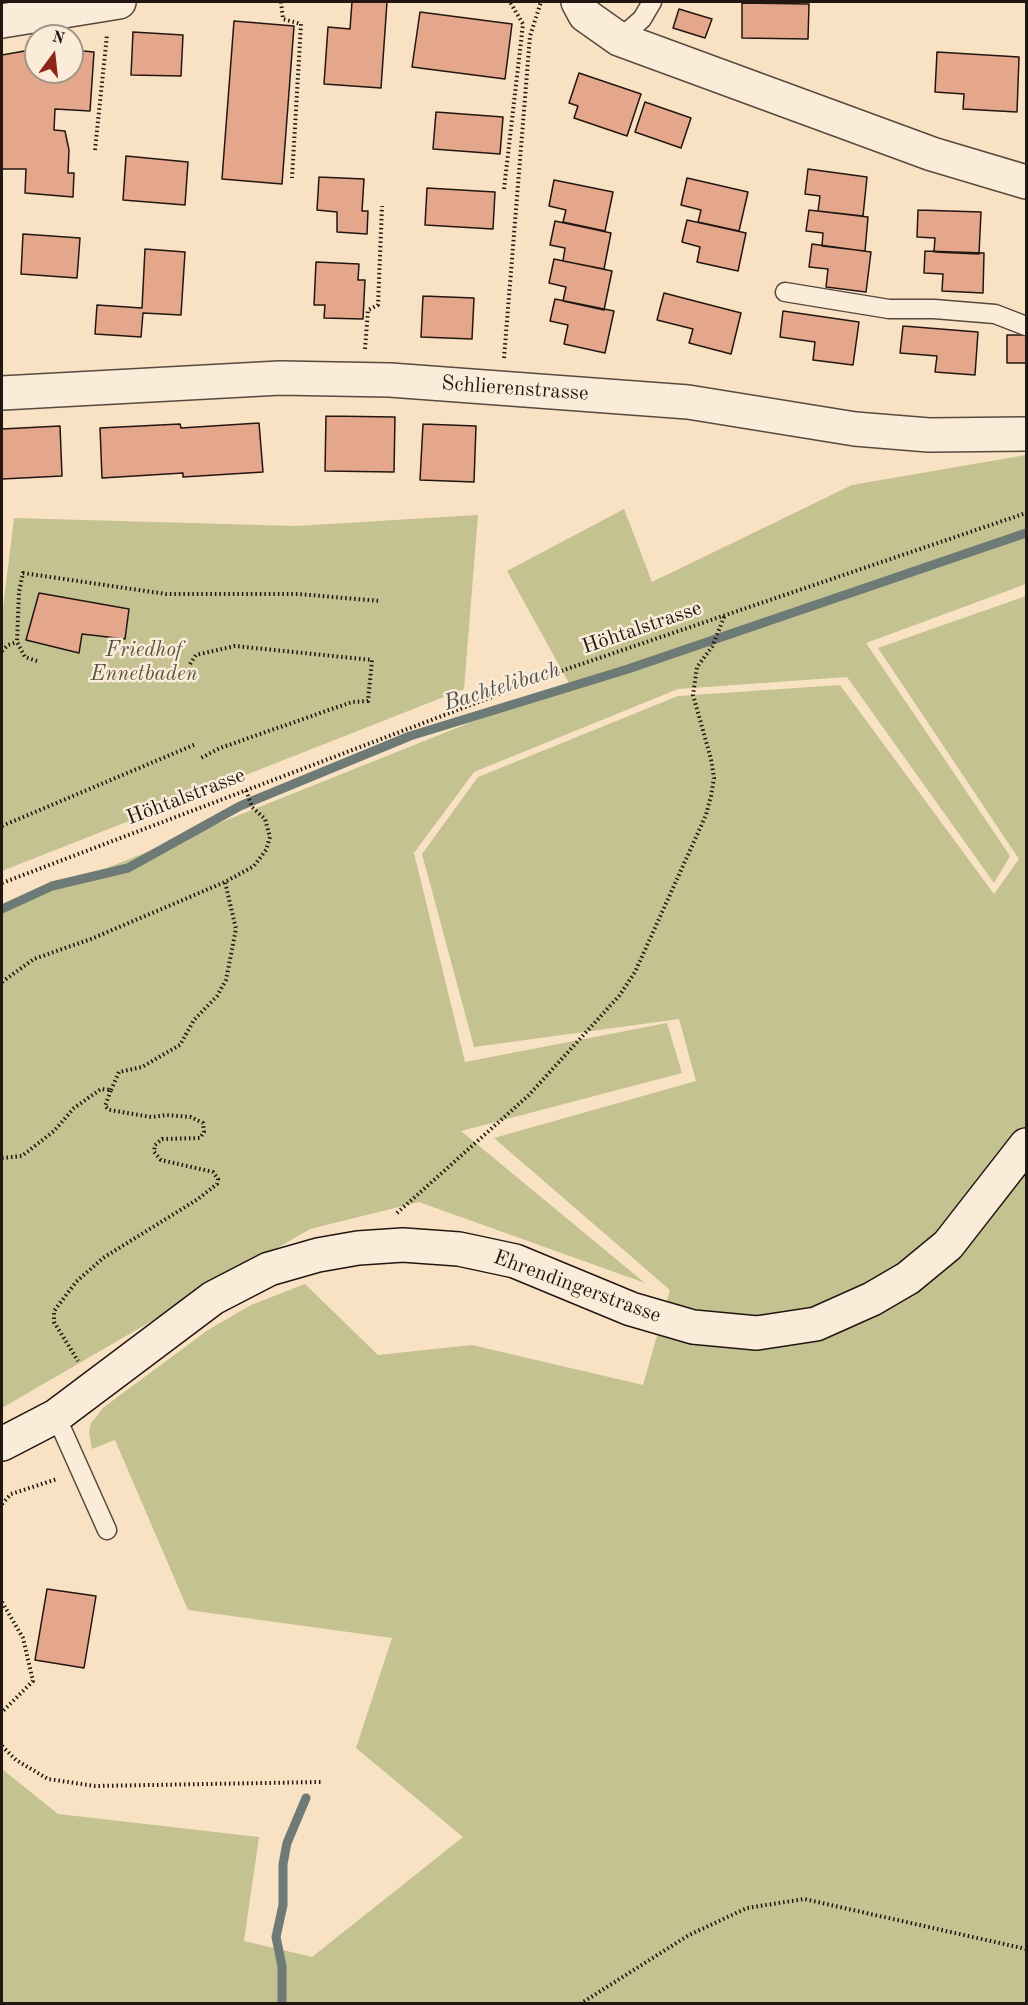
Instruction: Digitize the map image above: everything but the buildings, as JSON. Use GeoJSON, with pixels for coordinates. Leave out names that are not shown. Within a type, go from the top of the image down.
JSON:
{"type":"FeatureCollection","features":[{"type":"Feature","properties":{"kind":"street"},"geometry":{"type":"LineString","coordinates":[[578,2],[585,15],[619,39],[932,154],[1026,182]]}},
{"type":"Feature","properties":{"kind":"street"},"geometry":{"type":"LineString","coordinates":[[2,21],[113,14]]}},
{"type":"Feature","properties":{"kind":"street","name":"Schlierenstrasse"},"geometry":{"type":"LineString","coordinates":[[2,393],[280,378],[363,380],[688,402],[855,429],[929,435],[1026,434]]}},
{"type":"Feature","properties":{"kind":"street","name":"Ehrendingerstrasse"},"geometry":{"type":"LineString","coordinates":[[2,1444],[56,1416],[213,1298],[269,1269],[318,1255],[358,1248],[403,1245],[459,1249],[515,1262],[631,1309],[693,1327],[757,1333],[816,1324],[872,1299],[908,1278],[948,1245],[1026,1145]]}},
{"type":"Feature","properties":{"kind":"lane"},"geometry":{"type":"LineString","coordinates":[[619,39],[642,19],[652,2]]}},
{"type":"Feature","properties":{"kind":"lane"},"geometry":{"type":"LineString","coordinates":[[785,292],[889,309],[934,309],[995,314],[1026,326]]}},
{"type":"Feature","properties":{"kind":"lane"},"geometry":{"type":"LineString","coordinates":[[56,1416],[107,1530]]}},
{"type":"Feature","properties":{"kind":"path"},"geometry":{"type":"LineString","coordinates":[[281,2],[282,19],[301,24],[292,178]]}},
{"type":"Feature","properties":{"kind":"path"},"geometry":{"type":"LineString","coordinates":[[504,189],[523,24],[510,2]]}},
{"type":"Feature","properties":{"kind":"path"},"geometry":{"type":"LineString","coordinates":[[515,359],[504,358],[530,36],[541,2]]}},
{"type":"Feature","properties":{"kind":"path"},"geometry":{"type":"LineString","coordinates":[[95,150],[113,14]]}},
{"type":"Feature","properties":{"kind":"path"},"geometry":{"type":"LineString","coordinates":[[363,380],[368,310],[378,306],[382,206]]}},
{"type":"Feature","properties":{"kind":"path","name":"Höhtalstrasse"},"geometry":{"type":"LineString","coordinates":[[2,883],[555,673],[1026,513]]}},
{"type":"Feature","properties":{"kind":"path"},"geometry":{"type":"LineString","coordinates":[[37,661],[25,657],[17,642],[19,592],[23,573],[166,594],[298,594],[380,601]]}},
{"type":"Feature","properties":{"kind":"path"},"geometry":{"type":"LineString","coordinates":[[358,1248],[528,1096],[620,996],[635,972],[701,825],[711,796],[714,778],[693,695],[697,667],[712,646],[725,615]]}},
{"type":"Feature","properties":{"kind":"path"},"geometry":{"type":"LineString","coordinates":[[2,651],[8,645],[17,642]]}},
{"type":"Feature","properties":{"kind":"path"},"geometry":{"type":"LineString","coordinates":[[190,664],[196,655],[235,646],[372,660],[368,701],[352,702],[220,748],[201,758]]}},
{"type":"Feature","properties":{"kind":"path"},"geometry":{"type":"LineString","coordinates":[[2,826],[196,744]]}},
{"type":"Feature","properties":{"kind":"path"},"geometry":{"type":"LineString","coordinates":[[2,982],[33,959],[91,939],[225,882],[254,866],[269,845],[265,819],[252,807],[247,791]]}},
{"type":"Feature","properties":{"kind":"path"},"geometry":{"type":"LineString","coordinates":[[96,1385],[59,1333],[54,1322],[54,1311],[76,1282],[103,1258],[198,1199],[214,1187],[218,1179],[213,1172],[161,1160],[154,1152],[156,1145],[162,1139],[200,1138],[205,1128],[201,1121],[167,1115],[151,1118],[109,1110],[105,1106],[119,1072],[142,1067],[180,1045],[194,1020],[217,996],[226,980],[236,929],[234,912],[225,882]]}},
{"type":"Feature","properties":{"kind":"path"},"geometry":{"type":"LineString","coordinates":[[2,1158],[22,1155],[46,1138],[74,1107],[95,1091],[111,1090]]}},
{"type":"Feature","properties":{"kind":"path"},"geometry":{"type":"LineString","coordinates":[[2,1504],[11,1494],[81,1471]]}},
{"type":"Feature","properties":{"kind":"path"},"geometry":{"type":"LineString","coordinates":[[2,1602],[23,1638],[33,1681],[2,1712]]}},
{"type":"Feature","properties":{"kind":"path"},"geometry":{"type":"LineString","coordinates":[[2,1746],[16,1760],[48,1779],[95,1786],[321,1782]]}},
{"type":"Feature","properties":{"kind":"path"},"geometry":{"type":"LineString","coordinates":[[580,2004],[689,1935],[747,1908],[804,1899],[1026,1949]]}},
{"type":"Feature","properties":{"kind":"green space"},"geometry":{"type":"Polygon","coordinates":[[[1026,455],[1026,584],[866,643],[1010,856],[994,883],[847,677],[678,689],[474,772],[414,853],[465,1062],[667,1023],[682,1073],[461,1131],[645,1283],[419,1202],[310,1229],[2,1408],[2,910],[569,683],[507,571],[624,509],[652,582],[852,485],[1026,455]]]}},
{"type":"Feature","properties":{"kind":"green space","name":"Friedhof Ennetbaden"},"geometry":{"type":"Polygon","coordinates":[[[478,515],[464,689],[2,871],[2,616],[14,518],[295,526],[478,515]]]}},
{"type":"Feature","properties":{"kind":"green space"},"geometry":{"type":"Polygon","coordinates":[[[1026,596],[1026,2003],[2,2003],[2,1769],[58,1814],[259,1837],[244,1941],[312,1957],[463,1837],[356,1748],[392,1638],[188,1610],[115,1440],[92,1449],[89,1432],[91,1423],[104,1407],[208,1330],[251,1305],[305,1284],[378,1355],[472,1345],[643,1385],[670,1290],[494,1138],[696,1081],[679,1019],[474,1047],[422,854],[478,777],[678,696],[840,685],[994,894],[1019,859],[878,648],[1026,596]]]}},
{"type":"Feature","properties":{"kind":"waterway","name":"Bachtelibach"},"geometry":{"type":"LineString","coordinates":[[2,909],[52,886],[128,868],[240,806],[410,736],[628,669],[1026,533]]}},
{"type":"Feature","properties":{"kind":"waterway"},"geometry":{"type":"LineString","coordinates":[[282,2004],[282,1966],[276,1937],[283,1905],[283,1864],[287,1843],[306,1798]]}}]}
